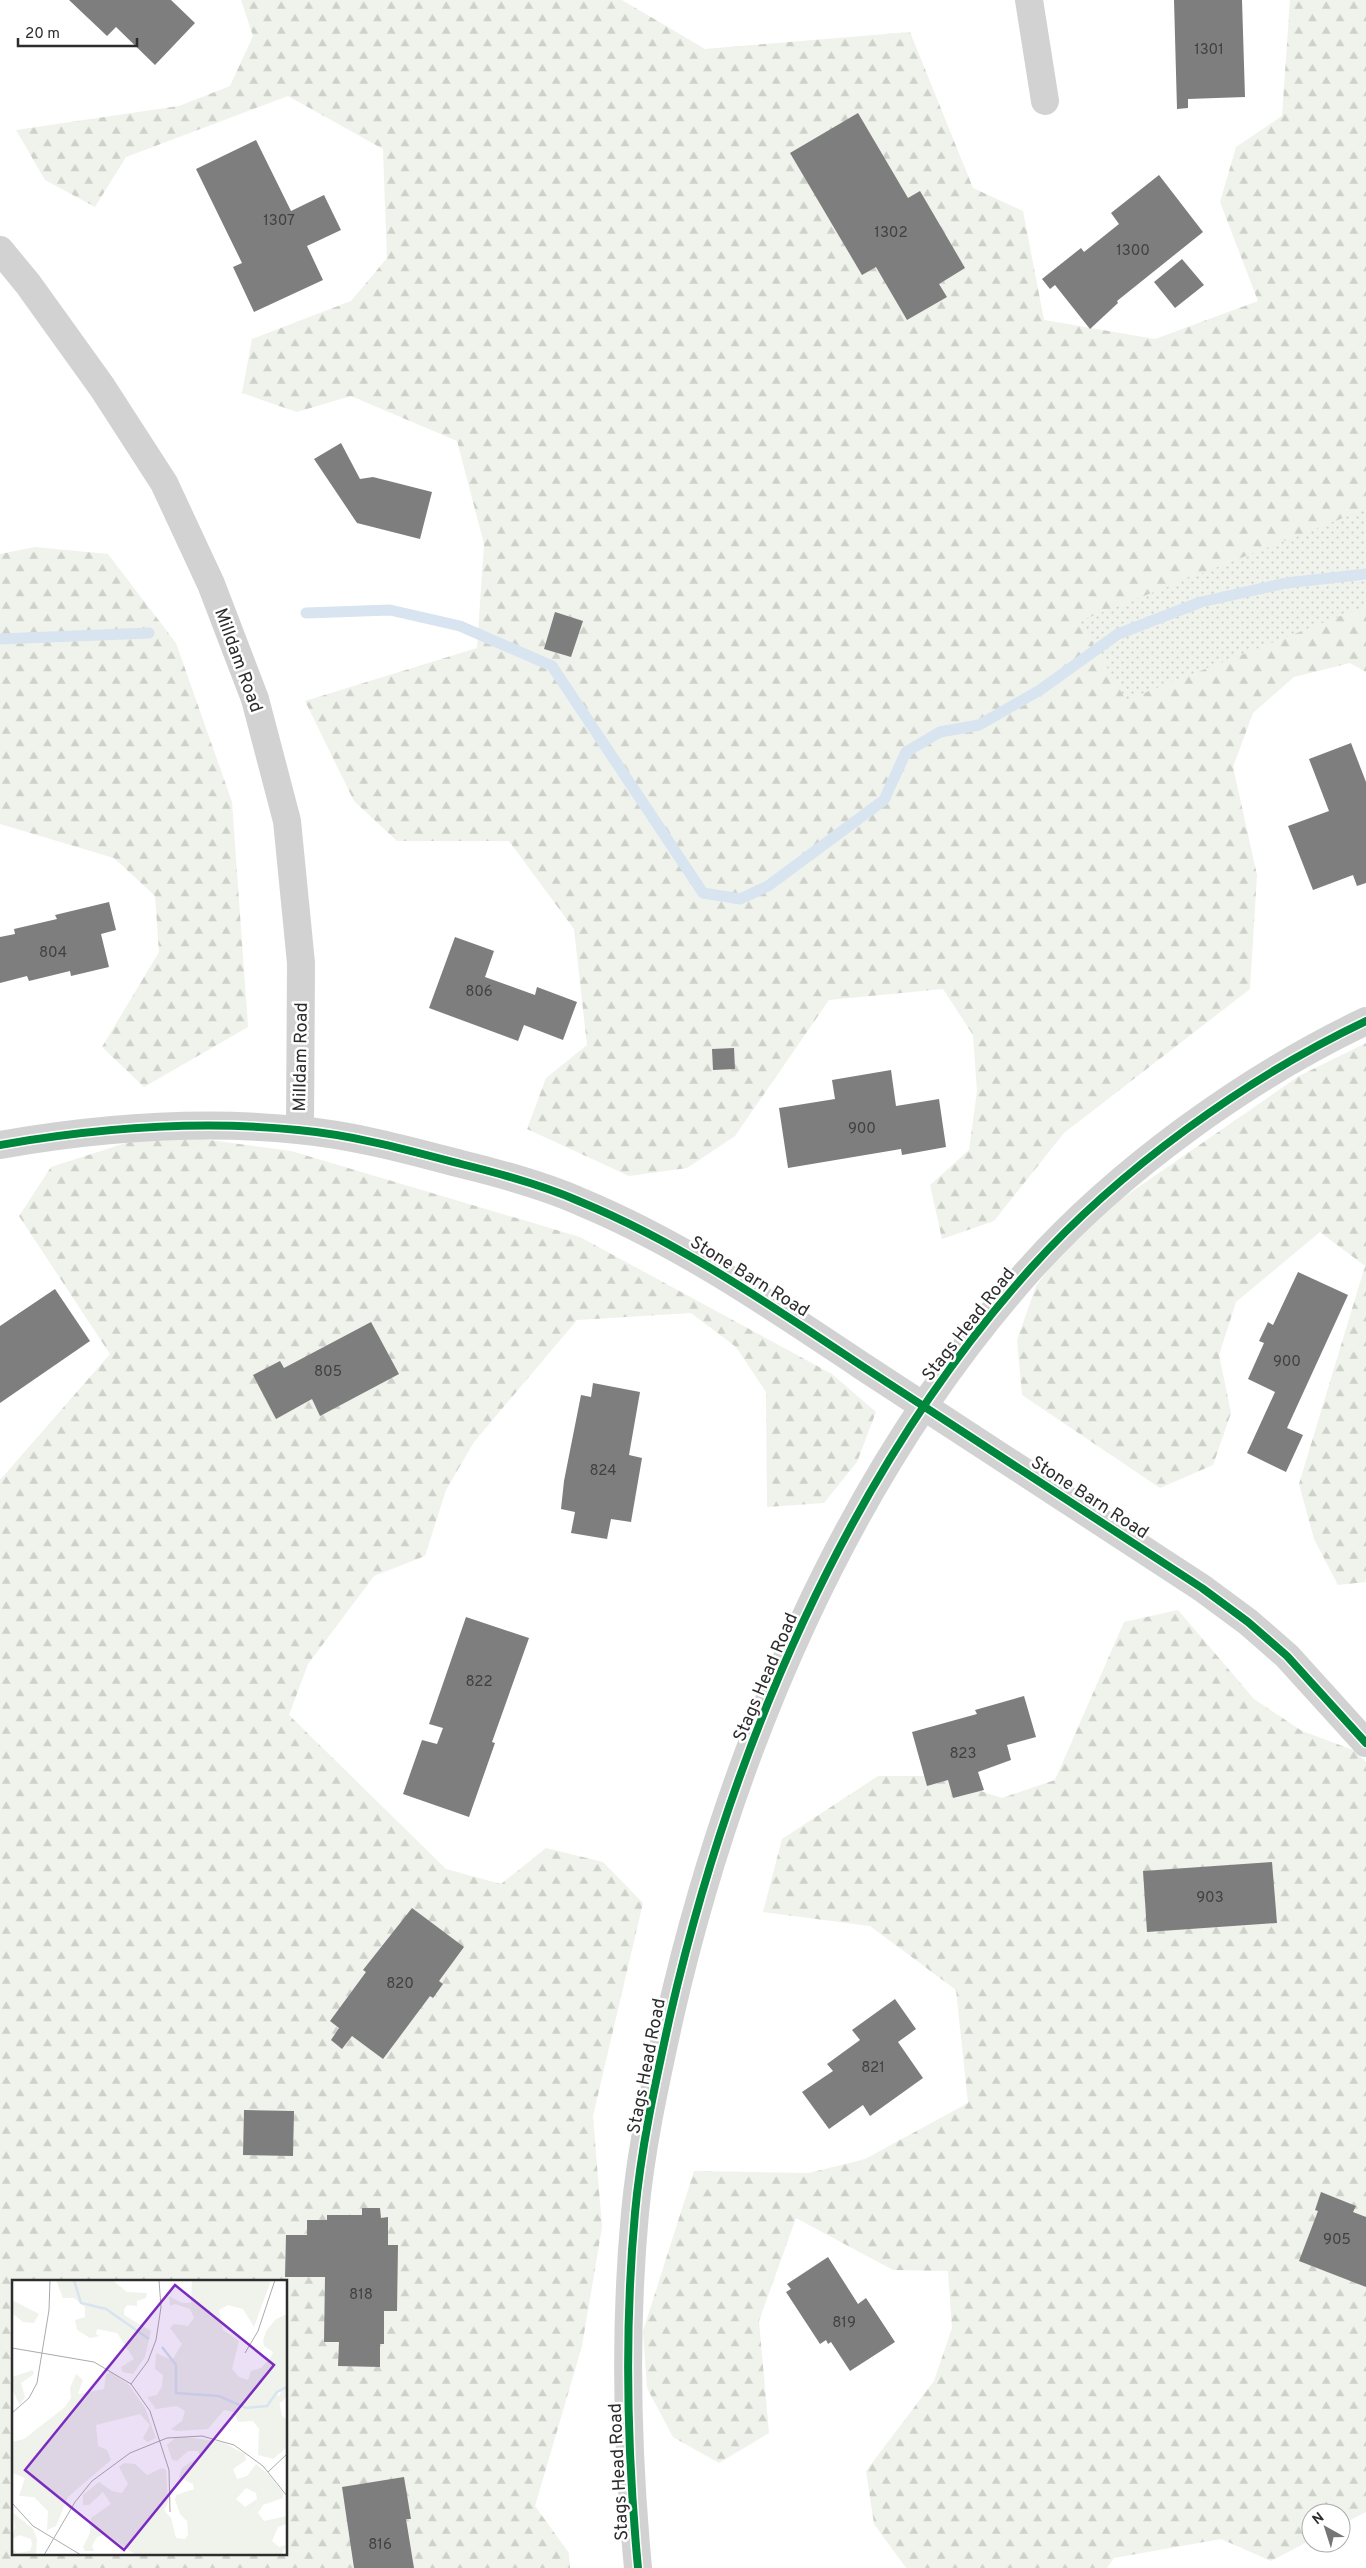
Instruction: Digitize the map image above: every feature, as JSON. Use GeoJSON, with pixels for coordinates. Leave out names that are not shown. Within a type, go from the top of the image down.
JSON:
{"type":"FeatureCollection","features":[{"type":"Feature","properties":{"kind":"street"},"geometry":{"type":"LineString","coordinates":[[1030,0],[1045,101]]}},
{"type":"Feature","properties":{"kind":"street","name":"Milldam Road"},"geometry":{"type":"LineString","coordinates":[[0,250],[28,284],[102,387],[164,483],[211,584],[255,699],[287,821],[301,963],[300,1130]]}},
{"type":"Feature","properties":{"kind":"street","name":"Stags Head Road"},"geometry":{"type":"LineString","coordinates":[[638,2568],[632,2503],[628,2340],[635,2211],[663,2048],[683,1959],[703,1884],[728,1809],[762,1718],[798,1633],[864,1504],[923,1405],[974,1335],[1031,1268],[1082,1216],[1137,1168],[1250,1087],[1309,1051],[1366,1021]]}},
{"type":"Feature","properties":{"kind":"street","name":"Stone Barn Road"},"geometry":{"type":"LineString","coordinates":[[0,1145],[101,1131],[171,1127],[300,1130],[381,1144],[447,1160],[518,1179],[579,1200],[638,1227],[699,1261],[1202,1588],[1248,1622],[1287,1656],[1366,1743]]}},
{"type":"Feature","properties":{"kind":"green space"},"geometry":{"type":"Polygon","coordinates":[[[241,0],[622,0],[705,49],[910,32],[973,188],[1023,211],[1044,320],[1155,339],[1258,301],[1220,202],[1236,147],[1282,116],[1290,0],[1366,0],[1366,672],[1350,663],[1294,677],[1253,713],[1233,767],[1257,875],[1250,989],[1064,1133],[994,1221],[942,1239],[930,1185],[969,1150],[977,1091],[973,1035],[943,989],[829,1000],[735,1136],[687,1168],[629,1176],[527,1129],[546,1078],[587,1045],[574,929],[509,841],[397,841],[354,801],[305,701],[477,648],[484,544],[457,441],[351,396],[297,412],[242,393],[252,339],[351,301],[387,258],[383,149],[288,96],[126,157],[95,207],[45,180],[16,130],[179,106],[230,86],[253,36],[241,0]]]}},
{"type":"Feature","properties":{"kind":"green space"},"geometry":{"type":"Polygon","coordinates":[[[1366,509],[1366,606],[1126,700],[1080,621],[1366,509]]]}},
{"type":"Feature","properties":{"kind":"green space"},"geometry":{"type":"Polygon","coordinates":[[[35,547],[108,554],[176,643],[232,802],[248,1027],[144,1087],[102,1047],[159,952],[155,896],[114,858],[0,824],[0,554],[35,547]]]}},
{"type":"Feature","properties":{"kind":"green space"},"geometry":{"type":"Polygon","coordinates":[[[1366,1043],[1366,1582],[1338,1585],[1314,1539],[1299,1484],[1365,1266],[1320,1232],[1236,1302],[1219,1355],[1231,1413],[1213,1465],[1160,1488],[1022,1395],[1017,1340],[1036,1286],[1070,1241],[1114,1204],[1299,1076],[1366,1043]]]}},
{"type":"Feature","properties":{"kind":"green space"},"geometry":{"type":"Polygon","coordinates":[[[157,1133],[291,1151],[580,1237],[832,1374],[876,1412],[857,1462],[824,1503],[767,1507],[766,1392],[736,1347],[691,1313],[577,1320],[474,1442],[446,1490],[425,1556],[374,1576],[308,1664],[289,1715],[446,1869],[501,1884],[546,1848],[603,1862],[643,1903],[593,2116],[602,2227],[582,2346],[535,2506],[569,2553],[570,2568],[0,2568],[0,1480],[110,1354],[19,1216],[51,1167],[157,1133]]]}},
{"type":"Feature","properties":{"kind":"green space"},"geometry":{"type":"Polygon","coordinates":[[[1178,1610],[1254,1699],[1302,1731],[1356,1751],[1366,1762],[1366,2512],[1351,2520],[1351,2503],[1301,2503],[1301,2545],[1271,2561],[1221,2539],[1114,2558],[1107,2568],[906,2568],[874,2524],[866,2471],[934,2381],[952,2328],[948,2271],[893,2270],[796,2218],[759,2321],[769,2433],[719,2463],[673,2437],[647,2388],[643,2331],[694,2171],[809,2173],[865,2159],[968,2103],[956,1990],[870,1926],[763,1912],[782,1839],[878,1776],[935,1776],[1002,1798],[1055,1780],[1124,1622],[1178,1610]]]}},
{"type":"Feature","properties":{"kind":"building"},"geometry":{"type":"Polygon","coordinates":[[[69,0],[171,0],[195,23],[155,65],[116,27],[107,36],[69,0]]]}},
{"type":"Feature","properties":{"kind":"building"},"geometry":{"type":"Polygon","coordinates":[[[1174,0],[1242,0],[1245,97],[1188,99],[1188,108],[1177,109],[1174,0]]]}},
{"type":"Feature","properties":{"kind":"building"},"geometry":{"type":"Polygon","coordinates":[[[858,113],[908,198],[920,191],[965,268],[939,284],[947,297],[907,320],[876,267],[862,275],[790,153],[858,113]]]}},
{"type":"Feature","properties":{"kind":"building"},"geometry":{"type":"Polygon","coordinates":[[[256,140],[291,211],[324,195],[341,230],[307,246],[323,280],[254,312],[233,267],[242,263],[196,169],[256,140]]]}},
{"type":"Feature","properties":{"kind":"building"},"geometry":{"type":"Polygon","coordinates":[[[1159,175],[1203,232],[1117,301],[1118,303],[1090,329],[1055,285],[1050,289],[1042,279],[1081,248],[1084,252],[1119,224],[1111,213],[1159,175]]]}},
{"type":"Feature","properties":{"kind":"building"},"geometry":{"type":"Polygon","coordinates":[[[1182,259],[1204,285],[1175,308],[1154,282],[1182,259]]]}},
{"type":"Feature","properties":{"kind":"building"},"geometry":{"type":"Polygon","coordinates":[[[341,443],[360,479],[373,477],[432,492],[420,539],[357,523],[314,459],[341,443]]]}},
{"type":"Feature","properties":{"kind":"building"},"geometry":{"type":"Polygon","coordinates":[[[555,612],[583,621],[571,657],[544,649],[555,612]]]}},
{"type":"Feature","properties":{"kind":"building"},"geometry":{"type":"Polygon","coordinates":[[[1351,743],[1366,782],[1366,883],[1357,886],[1353,875],[1313,890],[1288,826],[1329,811],[1309,759],[1351,743]]]}},
{"type":"Feature","properties":{"kind":"building"},"geometry":{"type":"Polygon","coordinates":[[[109,902],[116,930],[101,934],[109,967],[71,976],[70,971],[29,981],[27,976],[0,983],[0,937],[15,934],[14,929],[57,919],[55,915],[109,902]]]}},
{"type":"Feature","properties":{"kind":"building"},"geometry":{"type":"Polygon","coordinates":[[[455,937],[494,951],[485,977],[535,995],[537,987],[577,1002],[563,1040],[524,1025],[518,1041],[429,1008],[455,937]]]}},
{"type":"Feature","properties":{"kind":"building"},"geometry":{"type":"Polygon","coordinates":[[[734,1048],[735,1069],[713,1070],[712,1049],[734,1048]]]}},
{"type":"Feature","properties":{"kind":"building"},"geometry":{"type":"Polygon","coordinates":[[[891,1070],[896,1106],[939,1099],[946,1147],[902,1155],[901,1149],[788,1168],[779,1108],[835,1099],[832,1080],[891,1070]]]}},
{"type":"Feature","properties":{"kind":"building"},"geometry":{"type":"Polygon","coordinates":[[[1298,1272],[1348,1295],[1287,1428],[1303,1435],[1286,1472],[1247,1453],[1275,1392],[1248,1379],[1264,1343],[1259,1341],[1268,1322],[1273,1325],[1298,1272]]]}},
{"type":"Feature","properties":{"kind":"building"},"geometry":{"type":"Polygon","coordinates":[[[55,1289],[90,1341],[0,1403],[0,1326],[55,1289]]]}},
{"type":"Feature","properties":{"kind":"building"},"geometry":{"type":"Polygon","coordinates":[[[371,1322],[399,1374],[320,1416],[312,1399],[276,1419],[253,1375],[280,1361],[284,1368],[371,1322]]]}},
{"type":"Feature","properties":{"kind":"building"},"geometry":{"type":"Polygon","coordinates":[[[593,1383],[640,1392],[629,1455],[642,1458],[631,1522],[611,1519],[607,1539],[571,1533],[575,1512],[561,1509],[564,1481],[581,1395],[591,1397],[593,1383]]]}},
{"type":"Feature","properties":{"kind":"building"},"geometry":{"type":"Polygon","coordinates":[[[466,1617],[529,1638],[492,1742],[495,1743],[469,1817],[403,1794],[422,1740],[437,1744],[443,1728],[429,1724],[466,1617]]]}},
{"type":"Feature","properties":{"kind":"building"},"geometry":{"type":"Polygon","coordinates":[[[1024,1696],[1036,1737],[1007,1745],[1011,1760],[978,1772],[984,1790],[953,1798],[948,1780],[927,1786],[912,1732],[977,1714],[975,1710],[1024,1696]]]}},
{"type":"Feature","properties":{"kind":"building"},"geometry":{"type":"Polygon","coordinates":[[[1272,1862],[1277,1923],[1147,1932],[1143,1871],[1272,1862]]]}},
{"type":"Feature","properties":{"kind":"building"},"geometry":{"type":"Polygon","coordinates":[[[412,1908],[464,1947],[439,1981],[443,1984],[433,1998],[430,1996],[383,2059],[352,2036],[342,2049],[331,2040],[339,2028],[330,2021],[366,1972],[363,1970],[412,1908]]]}},
{"type":"Feature","properties":{"kind":"building"},"geometry":{"type":"Polygon","coordinates":[[[895,1999],[916,2029],[898,2042],[923,2078],[870,2116],[863,2105],[829,2129],[802,2092],[833,2071],[827,2064],[860,2040],[852,2030],[895,1999]]]}},
{"type":"Feature","properties":{"kind":"building"},"geometry":{"type":"Polygon","coordinates":[[[244,2110],[294,2111],[293,2156],[243,2155],[244,2110]]]}},
{"type":"Feature","properties":{"kind":"building"},"geometry":{"type":"Polygon","coordinates":[[[1321,2192],[1356,2206],[1353,2212],[1366,2217],[1366,2287],[1299,2261],[1318,2211],[1315,2210],[1321,2192]]]}},
{"type":"Feature","properties":{"kind":"building"},"geometry":{"type":"Polygon","coordinates":[[[362,2208],[380,2208],[381,2218],[388,2217],[388,2245],[398,2245],[397,2311],[384,2311],[384,2344],[380,2344],[380,2367],[338,2366],[339,2342],[324,2342],[325,2277],[285,2277],[286,2235],[307,2235],[307,2220],[327,2220],[327,2215],[362,2215],[362,2208]]]}},
{"type":"Feature","properties":{"kind":"building"},"geometry":{"type":"Polygon","coordinates":[[[828,2257],[858,2304],[866,2298],[895,2342],[850,2371],[831,2342],[828,2344],[826,2340],[820,2344],[786,2292],[791,2289],[787,2284],[828,2257]]]}},
{"type":"Feature","properties":{"kind":"building"},"geometry":{"type":"Polygon","coordinates":[[[404,2477],[411,2519],[406,2519],[414,2568],[354,2568],[342,2487],[404,2477]]]}},
{"type":"Feature","properties":{"kind":"waterway"},"geometry":{"type":"LineString","coordinates":[[306,613],[390,610],[460,626],[552,666],[703,893],[740,899],[768,886],[884,800],[906,752],[940,732],[979,725],[1040,690],[1118,634],[1201,602],[1286,583],[1366,574]]}},
{"type":"Feature","properties":{"kind":"waterway"},"geometry":{"type":"LineString","coordinates":[[0,639],[149,633]]}},
{"type":"Feature","properties":{"kind":"cycle path"},"geometry":{"type":"LineString","coordinates":[[638,2568],[631,2480],[628,2346],[635,2213],[645,2139],[670,2016],[695,1916],[726,1816],[763,1716],[804,1619],[852,1525],[906,1434],[965,1348],[1031,1268],[1104,1196],[1186,1129],[1230,1098],[1275,1070],[1366,1021]]}},
{"type":"Feature","properties":{"kind":"cycle path"},"geometry":{"type":"LineString","coordinates":[[0,1145],[74,1134],[149,1127],[261,1127],[319,1132],[421,1153],[522,1180],[581,1202],[655,1237],[726,1277],[1202,1588],[1248,1622],[1287,1656],[1366,1743]]}}]}
